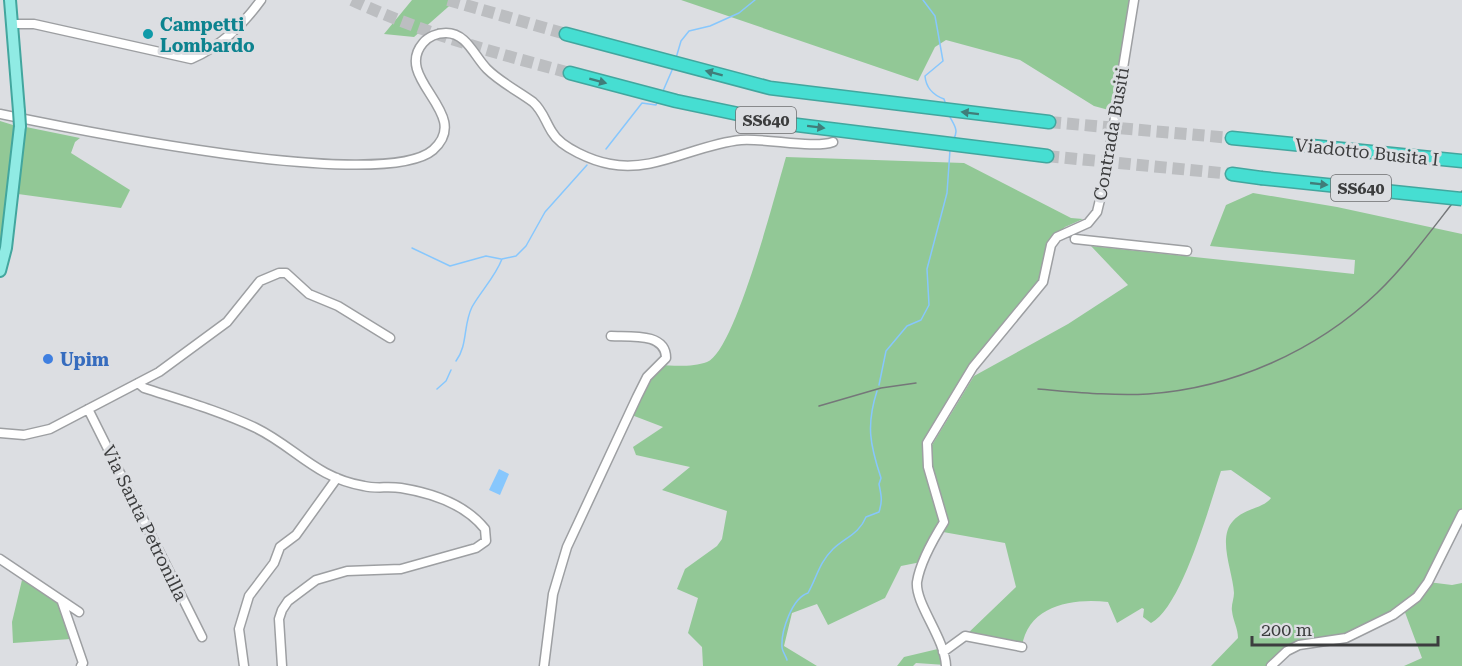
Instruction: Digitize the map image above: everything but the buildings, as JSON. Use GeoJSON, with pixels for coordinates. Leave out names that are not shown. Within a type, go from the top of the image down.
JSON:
{"type":"FeatureCollection","features":[{"type":"Feature","properties":{"kind":"highway","name":"SS640"},"geometry":{"type":"LineString","coordinates":[[566,34],[770,88],[1049,122]]}},
{"type":"Feature","properties":{"kind":"highway","name":"SS640"},"geometry":{"type":"LineString","coordinates":[[570,73],[676,101],[781,123],[1047,156]]}},
{"type":"Feature","properties":{"kind":"highway","name":"Viadotto Busita I"},"geometry":{"type":"LineString","coordinates":[[1232,138],[1462,161]]}},
{"type":"Feature","properties":{"kind":"highway","name":"SS640"},"geometry":{"type":"LineString","coordinates":[[1232,174],[1462,199]]}},
{"type":"Feature","properties":{"kind":"main road"},"geometry":{"type":"LineString","coordinates":[[0,271],[6,248],[20,126],[10,0]]}},
{"type":"Feature","properties":{"kind":"street"},"geometry":{"type":"LineString","coordinates":[[12,24],[34,24],[191,59],[205,53],[243,26],[261,0]]}},
{"type":"Feature","properties":{"kind":"street","name":"Contrada Busiti"},"geometry":{"type":"LineString","coordinates":[[945,659],[936,630],[920,599],[917,583],[944,522],[928,467],[927,443],[973,367],[1043,282],[1051,245],[1057,237],[1094,219],[1105,179],[1134,0]]}},
{"type":"Feature","properties":{"kind":"street"},"geometry":{"type":"LineString","coordinates":[[0,114],[136,140],[231,153],[348,165],[408,160],[429,153],[442,136],[442,114],[420,79],[416,59],[420,46],[426,39],[448,33],[465,41],[488,71],[540,108],[556,137],[607,164],[649,165],[704,146],[742,140],[789,141],[821,146],[833,142]]}},
{"type":"Feature","properties":{"kind":"street"},"geometry":{"type":"LineString","coordinates":[[1075,238],[1187,251]]}},
{"type":"Feature","properties":{"kind":"street"},"geometry":{"type":"LineString","coordinates":[[0,433],[24,435],[39,432],[165,368],[227,322],[257,284],[279,273],[286,273],[309,294],[338,306],[368,327],[390,338]]}},
{"type":"Feature","properties":{"kind":"street"},"geometry":{"type":"LineString","coordinates":[[544,666],[553,594],[567,547],[647,377],[666,358],[664,348],[654,340],[611,336]]}},
{"type":"Feature","properties":{"kind":"street"},"geometry":{"type":"LineString","coordinates":[[138,383],[144,388],[255,428],[308,464],[337,478],[364,486],[400,488],[441,498],[462,509],[483,526],[487,537],[483,544],[476,548],[401,569],[347,571],[316,580],[288,601],[282,610],[279,620],[282,666]]}},
{"type":"Feature","properties":{"kind":"street","name":"Via Santa Petronilla"},"geometry":{"type":"LineString","coordinates":[[88,409],[202,637]]}},
{"type":"Feature","properties":{"kind":"street"},"geometry":{"type":"LineString","coordinates":[[244,666],[239,629],[249,596],[274,564],[280,547],[296,535],[337,478]]}},
{"type":"Feature","properties":{"kind":"street"},"geometry":{"type":"LineString","coordinates":[[1271,666],[1287,651],[1299,645],[1346,638],[1393,615],[1417,597],[1428,582],[1462,514]]}},
{"type":"Feature","properties":{"kind":"street"},"geometry":{"type":"LineString","coordinates":[[0,560],[79,612]]}},
{"type":"Feature","properties":{"kind":"street"},"geometry":{"type":"LineString","coordinates":[[62,602],[83,663],[81,666]]}},
{"type":"Feature","properties":{"kind":"street"},"geometry":{"type":"LineString","coordinates":[[945,659],[965,636],[1022,646]]}},
{"type":"Feature","properties":{"kind":"green space"},"geometry":{"type":"Polygon","coordinates":[[[412,0],[456,0],[414,37],[384,34],[412,0]]]}},
{"type":"Feature","properties":{"kind":"green space"},"geometry":{"type":"Polygon","coordinates":[[[681,0],[1134,0],[1116,112],[1094,106],[1020,60],[946,40],[935,47],[918,81],[681,0]]]}},
{"type":"Feature","properties":{"kind":"green space"},"geometry":{"type":"Polygon","coordinates":[[[0,121],[13,125],[15,133],[0,253],[0,121]]]}},
{"type":"Feature","properties":{"kind":"green space"},"geometry":{"type":"Polygon","coordinates":[[[26,127],[80,138],[75,142],[71,153],[130,190],[121,208],[18,194],[26,127]]]}},
{"type":"Feature","properties":{"kind":"green space"},"geometry":{"type":"Polygon","coordinates":[[[786,157],[964,163],[1071,218],[1083,219],[1065,227],[1049,241],[1039,283],[956,390],[925,437],[924,460],[940,521],[921,562],[901,566],[885,598],[828,625],[817,604],[792,613],[784,646],[817,666],[703,666],[702,647],[688,633],[698,598],[677,589],[685,569],[717,546],[722,539],[727,511],[662,490],[690,467],[636,455],[633,447],[663,427],[629,414],[637,397],[660,365],[702,364],[718,352],[742,302],[786,157]]]}},
{"type":"Feature","properties":{"kind":"green space"},"geometry":{"type":"Polygon","coordinates":[[[1253,193],[1337,207],[1462,234],[1462,514],[1428,582],[1452,585],[1462,583],[1462,666],[1404,666],[1422,658],[1403,607],[1346,638],[1299,645],[1271,666],[1211,666],[1238,638],[1232,611],[1234,593],[1226,546],[1228,528],[1237,517],[1268,502],[1271,498],[1231,470],[1221,471],[1184,577],[1162,613],[1151,623],[1143,617],[1144,609],[1142,608],[1117,623],[1108,602],[1081,601],[1054,607],[1043,613],[1026,633],[1022,647],[965,636],[1016,587],[1005,543],[943,532],[945,510],[933,467],[932,445],[974,376],[1068,324],[1128,285],[1091,246],[1354,274],[1355,260],[1210,246],[1226,205],[1253,193]]]}},
{"type":"Feature","properties":{"kind":"green space"},"geometry":{"type":"Polygon","coordinates":[[[22,580],[60,604],[71,639],[13,643],[12,622],[22,580]]]}},
{"type":"Feature","properties":{"kind":"green space"},"geometry":{"type":"Polygon","coordinates":[[[942,648],[946,665],[916,663],[913,666],[897,666],[904,657],[942,648]]]}},
{"type":"Feature","properties":{"kind":"water"},"geometry":{"type":"Polygon","coordinates":[[[499,469],[509,474],[500,495],[489,490],[499,469]]]}},
{"type":"Feature","properties":{"kind":"waterway"},"geometry":{"type":"LineString","coordinates":[[676,58],[681,41],[689,31],[710,26],[739,13],[755,0]]}},
{"type":"Feature","properties":{"kind":"waterway"},"geometry":{"type":"LineString","coordinates":[[923,0],[935,16],[943,61],[925,76],[931,90],[944,99],[946,105]]}},
{"type":"Feature","properties":{"kind":"waterway"},"geometry":{"type":"LineString","coordinates":[[663,91],[673,68]]}},
{"type":"Feature","properties":{"kind":"waterway"},"geometry":{"type":"LineString","coordinates":[[606,149],[642,103],[656,105],[658,101]]}},
{"type":"Feature","properties":{"kind":"waterway"},"geometry":{"type":"LineString","coordinates":[[949,115],[956,130],[953,140]]}},
{"type":"Feature","properties":{"kind":"waterway"},"geometry":{"type":"LineString","coordinates":[[879,385],[886,351],[907,326],[921,320],[929,305],[927,269],[947,193],[950,150]]}},
{"type":"Feature","properties":{"kind":"waterway"},"geometry":{"type":"LineString","coordinates":[[456,361],[460,355],[472,307],[496,272],[502,259],[516,256],[526,246],[545,212],[587,165]]}},
{"type":"Feature","properties":{"kind":"waterway"},"geometry":{"type":"LineString","coordinates":[[412,248],[450,266],[486,256],[501,259]]}},
{"type":"Feature","properties":{"kind":"waterway"},"geometry":{"type":"LineString","coordinates":[[437,389],[446,381],[451,370]]}},
{"type":"Feature","properties":{"kind":"waterway"},"geometry":{"type":"LineString","coordinates":[[787,660],[782,649],[782,640],[792,608],[802,596],[808,593],[828,554],[856,531],[866,517],[879,512],[881,478],[871,435],[871,414],[877,391]]}},
{"type":"Feature","properties":{"kind":"tunnel"},"geometry":{"type":"LineString","coordinates":[[352,0],[405,23],[487,50],[570,73]]}},
{"type":"Feature","properties":{"kind":"tunnel"},"geometry":{"type":"LineString","coordinates":[[448,0],[566,34]]}},
{"type":"Feature","properties":{"kind":"tunnel"},"geometry":{"type":"LineString","coordinates":[[1049,122],[1232,138]]}},
{"type":"Feature","properties":{"kind":"tunnel"},"geometry":{"type":"LineString","coordinates":[[1047,156],[1232,174]]}},
{"type":"Feature","properties":{"kind":"railway"},"geometry":{"type":"LineString","coordinates":[[1038,389],[1107,394],[1148,394],[1211,384],[1272,363],[1327,332],[1377,293],[1411,256],[1462,191]]}},
{"type":"Feature","properties":{"kind":"railway"},"geometry":{"type":"LineString","coordinates":[[819,406],[881,388],[916,383]]}},
{"type":"Feature","properties":{"kind":"place","name":"Campetti Lombardo"},"geometry":{"type":"Point","coordinates":[148,34]}},
{"type":"Feature","properties":{"kind":"place","name":"Upim"},"geometry":{"type":"Point","coordinates":[48,359]}}]}
